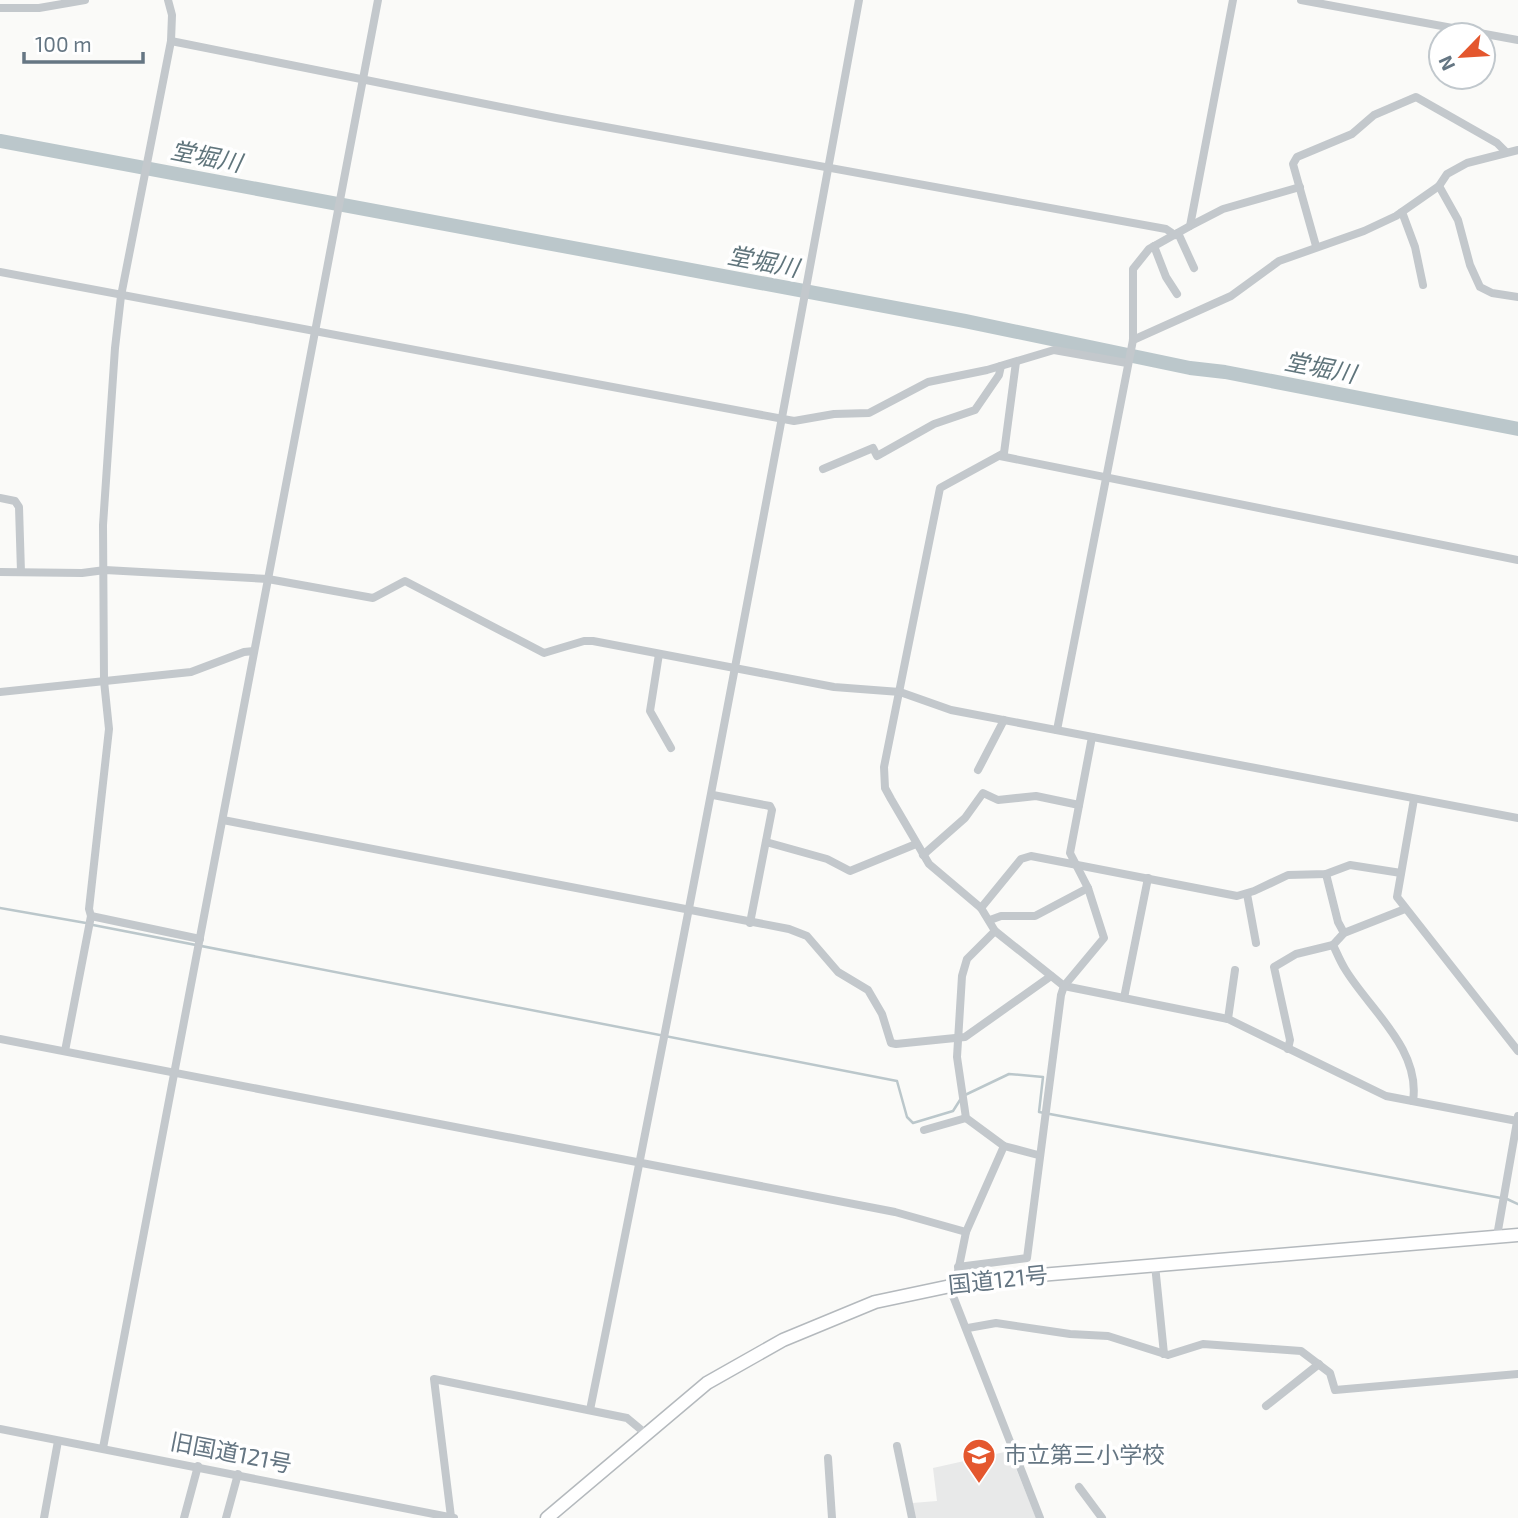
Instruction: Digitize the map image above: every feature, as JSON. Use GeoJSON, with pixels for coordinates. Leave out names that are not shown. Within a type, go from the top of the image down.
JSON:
{"type":"FeatureCollection","features":[{"type":"Feature","properties":{"kind":"highway","name":"国道121号"},"geometry":{"type":"LineString","coordinates":[[547,1518],[645,1433],[708,1383],[792,1335],[875,1302],[955,1284],[1518,1235]]}},
{"type":"Feature","properties":{"kind":"street"},"geometry":{"type":"LineString","coordinates":[[0,8],[39,8],[85,0]]}},
{"type":"Feature","properties":{"kind":"street"},"geometry":{"type":"LineString","coordinates":[[65,1051],[90,921],[89,909],[109,729],[104,681],[103,525],[121,296],[170,41],[172,15],[168,0]]}},
{"type":"Feature","properties":{"kind":"street"},"geometry":{"type":"LineString","coordinates":[[103,1448],[378,0]]}},
{"type":"Feature","properties":{"kind":"street"},"geometry":{"type":"LineString","coordinates":[[590,1410],[713,795],[779,419],[859,0]]}},
{"type":"Feature","properties":{"kind":"street"},"geometry":{"type":"LineString","coordinates":[[1190,226],[1233,0]]}},
{"type":"Feature","properties":{"kind":"street"},"geometry":{"type":"LineString","coordinates":[[1300,0],[1518,40]]}},
{"type":"Feature","properties":{"kind":"street"},"geometry":{"type":"LineString","coordinates":[[170,41],[556,118],[829,165],[1166,229],[1177,234],[1194,268]]}},
{"type":"Feature","properties":{"kind":"street"},"geometry":{"type":"LineString","coordinates":[[1316,246],[1293,164],[1297,157],[1352,134],[1374,115],[1413,97],[1421,99],[1497,143],[1506,152]]}},
{"type":"Feature","properties":{"kind":"street"},"geometry":{"type":"LineString","coordinates":[[1133,340],[1231,296],[1279,261],[1364,231],[1402,212],[1439,187],[1447,174],[1457,167],[1518,150]]}},
{"type":"Feature","properties":{"kind":"street"},"geometry":{"type":"LineString","coordinates":[[1056,730],[1133,340],[1133,269],[1141,256],[1154,246],[1223,209],[1300,187]]}},
{"type":"Feature","properties":{"kind":"street"},"geometry":{"type":"LineString","coordinates":[[1439,187],[1458,220],[1470,265],[1480,286],[1492,293],[1518,297]]}},
{"type":"Feature","properties":{"kind":"street"},"geometry":{"type":"LineString","coordinates":[[1402,212],[1415,247],[1423,285]]}},
{"type":"Feature","properties":{"kind":"street"},"geometry":{"type":"LineString","coordinates":[[1154,246],[1166,277],[1177,294]]}},
{"type":"Feature","properties":{"kind":"street"},"geometry":{"type":"LineString","coordinates":[[0,272],[794,421],[834,414],[862,415],[928,382],[1016,362],[1054,350],[1127,363]]}},
{"type":"Feature","properties":{"kind":"street"},"geometry":{"type":"LineString","coordinates":[[1016,362],[1006,446],[1000,456],[940,488],[884,777],[891,799],[916,844],[936,872],[981,908],[995,931],[1064,986],[1228,1020],[1377,1093],[1518,1118],[1497,1236]]}},
{"type":"Feature","properties":{"kind":"street"},"geometry":{"type":"LineString","coordinates":[[822,469],[873,448],[877,456],[934,424],[970,413],[999,375],[1000,366]]}},
{"type":"Feature","properties":{"kind":"street"},"geometry":{"type":"LineString","coordinates":[[1000,456],[1518,560]]}},
{"type":"Feature","properties":{"kind":"street"},"geometry":{"type":"LineString","coordinates":[[0,498],[15,501],[19,506],[17,531],[21,572]]}},
{"type":"Feature","properties":{"kind":"street"},"geometry":{"type":"LineString","coordinates":[[0,572],[82,573],[105,570],[268,579],[373,598],[405,581],[544,653],[584,641],[834,687],[900,692],[951,710],[1518,818]]}},
{"type":"Feature","properties":{"kind":"street"},"geometry":{"type":"LineString","coordinates":[[0,692],[191,672],[254,651]]}},
{"type":"Feature","properties":{"kind":"street"},"geometry":{"type":"LineString","coordinates":[[659,654],[650,711],[671,748]]}},
{"type":"Feature","properties":{"kind":"street"},"geometry":{"type":"LineString","coordinates":[[978,770],[1004,720]]}},
{"type":"Feature","properties":{"kind":"street"},"geometry":{"type":"LineString","coordinates":[[958,1267],[1027,1258],[1038,1155],[1064,986],[1104,938],[1088,888],[1070,853],[1092,737]]}},
{"type":"Feature","properties":{"kind":"street"},"geometry":{"type":"LineString","coordinates":[[923,855],[965,818],[983,793],[998,800],[1035,796],[1079,805]]}},
{"type":"Feature","properties":{"kind":"street"},"geometry":{"type":"LineString","coordinates":[[713,795],[770,806],[766,842],[750,923]]}},
{"type":"Feature","properties":{"kind":"street"},"geometry":{"type":"LineString","coordinates":[[1414,799],[1397,894],[1405,909],[1518,1051]]}},
{"type":"Feature","properties":{"kind":"street"},"geometry":{"type":"LineString","coordinates":[[223,820],[789,929],[807,936],[838,972],[868,990],[882,1014],[891,1042],[965,1037],[1051,976]]}},
{"type":"Feature","properties":{"kind":"street"},"geometry":{"type":"LineString","coordinates":[[766,842],[827,859],[850,871],[916,844]]}},
{"type":"Feature","properties":{"kind":"street"},"geometry":{"type":"LineString","coordinates":[[981,908],[1021,859],[1036,856],[1234,895],[1247,894],[1288,874],[1326,874],[1350,865],[1401,873]]}},
{"type":"Feature","properties":{"kind":"street"},"geometry":{"type":"LineString","coordinates":[[1326,874],[1338,922],[1345,933]]}},
{"type":"Feature","properties":{"kind":"street"},"geometry":{"type":"LineString","coordinates":[[1124,998],[1148,878]]}},
{"type":"Feature","properties":{"kind":"street"},"geometry":{"type":"LineString","coordinates":[[990,920],[1001,916],[1035,916],[1088,888]]}},
{"type":"Feature","properties":{"kind":"street"},"geometry":{"type":"LineString","coordinates":[[1247,894],[1256,943]]}},
{"type":"Feature","properties":{"kind":"street"},"geometry":{"type":"LineString","coordinates":[[1288,1049],[1290,1040],[1274,967],[1296,954],[1333,945],[1345,933],[1405,909]]}},
{"type":"Feature","properties":{"kind":"street"},"geometry":{"type":"LineString","coordinates":[[90,921],[200,939]]}},
{"type":"Feature","properties":{"kind":"street"},"geometry":{"type":"LineString","coordinates":[[995,931],[967,959],[962,976],[957,1038],[958,1074],[966,1118],[1004,1146],[1038,1155]]}},
{"type":"Feature","properties":{"kind":"street"},"geometry":{"type":"LineString","coordinates":[[1333,945],[1345,968],[1373,1004],[1404,1055],[1412,1078],[1413,1101]]}},
{"type":"Feature","properties":{"kind":"street"},"geometry":{"type":"LineString","coordinates":[[1228,1020],[1235,970]]}},
{"type":"Feature","properties":{"kind":"street"},"geometry":{"type":"LineString","coordinates":[[0,1039],[895,1212],[966,1231]]}},
{"type":"Feature","properties":{"kind":"street"},"geometry":{"type":"LineString","coordinates":[[924,1130],[966,1118]]}},
{"type":"Feature","properties":{"kind":"street"},"geometry":{"type":"LineString","coordinates":[[1004,1146],[966,1231],[953,1296],[968,1328],[1040,1518]]}},
{"type":"Feature","properties":{"kind":"street"},"geometry":{"type":"LineString","coordinates":[[1155,1265],[1164,1354]]}},
{"type":"Feature","properties":{"kind":"street"},"geometry":{"type":"LineString","coordinates":[[968,1328],[996,1323],[1108,1336],[1164,1354],[1203,1344],[1301,1351],[1332,1375],[1335,1390],[1518,1374]]}},
{"type":"Feature","properties":{"kind":"street"},"geometry":{"type":"LineString","coordinates":[[1266,1406],[1319,1364]]}},
{"type":"Feature","properties":{"kind":"street"},"geometry":{"type":"LineString","coordinates":[[453,1518],[434,1379],[627,1418],[645,1433]]}},
{"type":"Feature","properties":{"kind":"street","name":"旧国道121号"},"geometry":{"type":"LineString","coordinates":[[0,1429],[453,1518]]}},
{"type":"Feature","properties":{"kind":"street"},"geometry":{"type":"LineString","coordinates":[[44,1518],[58,1441]]}},
{"type":"Feature","properties":{"kind":"street"},"geometry":{"type":"LineString","coordinates":[[897,1446],[912,1518]]}},
{"type":"Feature","properties":{"kind":"street"},"geometry":{"type":"LineString","coordinates":[[828,1458],[832,1518]]}},
{"type":"Feature","properties":{"kind":"street"},"geometry":{"type":"LineString","coordinates":[[184,1518],[198,1466]]}},
{"type":"Feature","properties":{"kind":"street"},"geometry":{"type":"LineString","coordinates":[[226,1518],[238,1474]]}},
{"type":"Feature","properties":{"kind":"street"},"geometry":{"type":"LineString","coordinates":[[1079,1487],[1102,1518]]}},
{"type":"Feature","properties":{"kind":"shaded area","name":"市立第三小学校"},"geometry":{"type":"Polygon","coordinates":[[[1009,1451],[1036,1518],[914,1518],[912,1503],[937,1501],[933,1468],[1009,1451]]]}},
{"type":"Feature","properties":{"kind":"waterway","name":"堂堀川"},"geometry":{"type":"LineString","coordinates":[[0,141],[965,321],[1190,368],[1225,372],[1518,429]]}},
{"type":"Feature","properties":{"kind":"waterway"},"geometry":{"type":"LineString","coordinates":[[0,908],[86,923]]}},
{"type":"Feature","properties":{"kind":"waterway"},"geometry":{"type":"LineString","coordinates":[[93,925],[897,1081],[907,1117],[913,1123],[953,1111],[960,1100]]}},
{"type":"Feature","properties":{"kind":"waterway"},"geometry":{"type":"LineString","coordinates":[[965,1095],[1009,1074],[1043,1077],[1039,1112],[1501,1198]]}},
{"type":"Feature","properties":{"kind":"waterway"},"geometry":{"type":"LineString","coordinates":[[1507,1199],[1518,1204]]}},
{"type":"Feature","properties":{"kind":"place","name":"市立第三小学校"},"geometry":{"type":"Point","coordinates":[979,1485]}}]}
